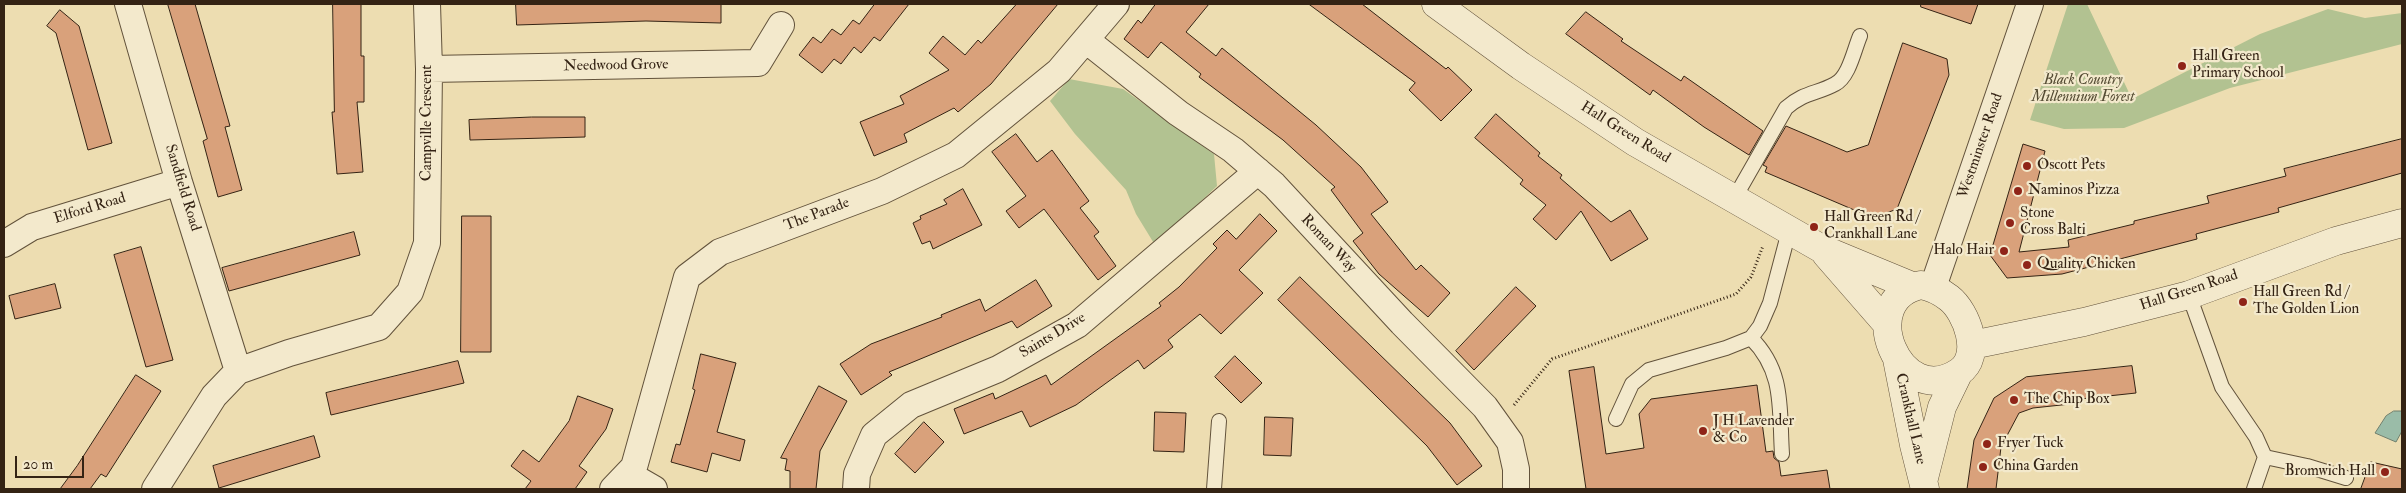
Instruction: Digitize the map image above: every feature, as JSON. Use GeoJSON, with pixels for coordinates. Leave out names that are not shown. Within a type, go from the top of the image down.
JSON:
{"type":"FeatureCollection","features":[{"type":"Feature","properties":{"kind":"street","name":"Sandfield Road"},"geometry":{"type":"LineString","coordinates":[[128,4],[179,182],[238,371]]}},
{"type":"Feature","properties":{"kind":"street","name":"Campville Crescent"},"geometry":{"type":"LineString","coordinates":[[238,371],[289,353],[380,327],[410,292],[428,243],[429,69],[427,4]]}},
{"type":"Feature","properties":{"kind":"street","name":"The Parade"},"geometry":{"type":"LineString","coordinates":[[621,481],[634,467],[687,277],[720,252],[882,191],[956,155],[1059,71],[1116,4]]}},
{"type":"Feature","properties":{"kind":"street","name":"Hall Green Road"},"geometry":{"type":"LineString","coordinates":[[1436,4],[1521,66],[1635,142],[1822,249],[1923,287]]}},
{"type":"Feature","properties":{"kind":"street","name":"Westminster Road"},"geometry":{"type":"LineString","coordinates":[[1923,287],[2030,4]]}},
{"type":"Feature","properties":{"kind":"street","name":"Needwood Grove"},"geometry":{"type":"LineString","coordinates":[[429,69],[758,63],[781,25]]}},
{"type":"Feature","properties":{"kind":"street","name":"Roman Way"},"geometry":{"type":"LineString","coordinates":[[1086,40],[1178,113],[1233,150],[1274,185],[1402,323],[1485,407],[1510,442],[1516,469],[1516,489]]}},
{"type":"Feature","properties":{"kind":"street","name":"Saints Drive"},"geometry":{"type":"LineString","coordinates":[[856,489],[857,474],[874,435],[911,405],[998,369],[1078,325],[1258,171]]}},
{"type":"Feature","properties":{"kind":"street","name":"Elford Road"},"geometry":{"type":"LineString","coordinates":[[4,244],[32,227],[179,182]]}},
{"type":"Feature","properties":{"kind":"street","name":"Hall Green Road"},"geometry":{"type":"LineString","coordinates":[[1972,345],[2084,322],[2189,294],[2336,241],[2402,223]]}},
{"type":"Feature","properties":{"kind":"street","name":"Hall Green Road"},"geometry":{"type":"LineString","coordinates":[[1822,249],[1887,324]]}},
{"type":"Feature","properties":{"kind":"street"},"geometry":{"type":"LineString","coordinates":[[1923,287],[1950,298],[1957,308],[1967,326],[1972,345],[1971,356],[1966,366],[1959,372],[1939,380],[1921,379],[1903,368],[1897,359],[1887,324],[1891,305],[1897,297],[1923,287]]}},
{"type":"Feature","properties":{"kind":"street","name":"Crankhall Lane"},"geometry":{"type":"LineString","coordinates":[[1897,359],[1914,446],[1925,484]]}},
{"type":"Feature","properties":{"kind":"street"},"geometry":{"type":"LineString","coordinates":[[154,489],[214,396],[238,371]]}},
{"type":"Feature","properties":{"kind":"street","name":"Crankhall Lane"},"geometry":{"type":"LineString","coordinates":[[1925,484],[1942,407],[1959,372]]}},
{"type":"Feature","properties":{"kind":"street"},"geometry":{"type":"LineString","coordinates":[[621,481],[654,489]]}},
{"type":"Feature","properties":{"kind":"lane"},"geometry":{"type":"LineString","coordinates":[[1734,199],[1786,108],[1797,98],[1836,84],[1844,74],[1860,36]]}},
{"type":"Feature","properties":{"kind":"lane"},"geometry":{"type":"LineString","coordinates":[[1616,419],[1632,384],[1649,370],[1726,348],[1751,338],[1760,326],[1770,303],[1789,231]]}},
{"type":"Feature","properties":{"kind":"lane"},"geometry":{"type":"LineString","coordinates":[[2189,294],[2222,386],[2256,437],[2265,457],[2254,489]]}},
{"type":"Feature","properties":{"kind":"lane"},"geometry":{"type":"LineString","coordinates":[[1751,338],[1764,351],[1772,366],[1777,386],[1782,454]]}},
{"type":"Feature","properties":{"kind":"lane"},"geometry":{"type":"LineString","coordinates":[[1214,489],[1219,421]]}},
{"type":"Feature","properties":{"kind":"lane"},"geometry":{"type":"LineString","coordinates":[[2265,457],[2307,466],[2346,478]]}},
{"type":"Feature","properties":{"kind":"path"},"geometry":{"type":"LineString","coordinates":[[1498,424],[1552,359],[1736,294],[1751,277],[1763,246]]}},
{"type":"Feature","properties":{"kind":"green space","name":"Black Country Millennium Forest"},"geometry":{"type":"Polygon","coordinates":[[[2068,4],[2087,4],[2132,99],[2260,34],[2328,9],[2365,18],[2402,13],[2402,44],[2230,88],[2124,128],[2064,129],[2030,120],[2068,4]]]}},
{"type":"Feature","properties":{"kind":"green space"},"geometry":{"type":"Polygon","coordinates":[[[1069,79],[1123,89],[1214,154],[1217,186],[1155,245],[1136,214],[1126,190],[1075,134],[1050,101],[1069,79]]]}},
{"type":"Feature","properties":{"kind":"shaded area"},"geometry":{"type":"Polygon","coordinates":[[[2394,411],[2402,411],[2402,431],[2396,442],[2375,433],[2386,416],[2394,411]]]}},
{"type":"Feature","properties":{"kind":"building"},"geometry":{"type":"Polygon","coordinates":[[[168,4],[195,4],[230,126],[225,127],[242,190],[218,197],[203,141],[207,139],[168,4]]]}},
{"type":"Feature","properties":{"kind":"building"},"geometry":{"type":"Polygon","coordinates":[[[333,4],[361,4],[361,56],[364,56],[364,102],[357,102],[363,172],[337,174],[332,112],[334,112],[333,4]]]}},
{"type":"Feature","properties":{"kind":"building"},"geometry":{"type":"Polygon","coordinates":[[[516,4],[721,4],[721,23],[646,21],[517,25],[516,4]]]}},
{"type":"Feature","properties":{"kind":"building"},"geometry":{"type":"Polygon","coordinates":[[[875,4],[909,4],[880,41],[874,37],[861,53],[854,47],[841,64],[834,59],[822,73],[799,55],[813,37],[821,43],[832,29],[841,35],[853,20],[859,24],[875,4]]]}},
{"type":"Feature","properties":{"kind":"building"},"geometry":{"type":"Polygon","coordinates":[[[1017,4],[1058,4],[991,84],[958,112],[954,108],[904,134],[907,142],[874,156],[860,122],[904,104],[900,96],[949,70],[929,53],[943,36],[965,55],[978,40],[981,43],[1017,4]]]}},
{"type":"Feature","properties":{"kind":"building"},"geometry":{"type":"Polygon","coordinates":[[[1156,4],[1209,4],[1186,32],[1216,56],[1222,48],[1316,125],[1361,167],[1388,202],[1371,214],[1416,270],[1421,265],[1450,293],[1428,317],[1379,274],[1353,241],[1363,233],[1331,190],[1335,187],[1283,140],[1199,77],[1201,74],[1161,42],[1148,58],[1124,39],[1138,20],[1141,23],[1156,4]]]}},
{"type":"Feature","properties":{"kind":"building"},"geometry":{"type":"Polygon","coordinates":[[[1309,4],[1362,4],[1446,69],[1448,67],[1472,90],[1441,121],[1409,90],[1415,83],[1309,4]]]}},
{"type":"Feature","properties":{"kind":"building"},"geometry":{"type":"Polygon","coordinates":[[[1921,4],[1978,4],[1971,24],[1921,7],[1921,4]]]}},
{"type":"Feature","properties":{"kind":"building"},"geometry":{"type":"Polygon","coordinates":[[[60,10],[79,26],[112,143],[88,150],[56,33],[47,26],[60,10]]]}},
{"type":"Feature","properties":{"kind":"building"},"geometry":{"type":"Polygon","coordinates":[[[1586,12],[1623,39],[1621,41],[1681,81],[1684,76],[1763,131],[1749,155],[1704,127],[1653,90],[1650,95],[1566,34],[1586,12]]]}},
{"type":"Feature","properties":{"kind":"building"},"geometry":{"type":"Polygon","coordinates":[[[1903,43],[1947,59],[1949,75],[1897,209],[1873,218],[1765,172],[1767,167],[1763,165],[1786,126],[1847,152],[1868,145],[1903,43]]]}},
{"type":"Feature","properties":{"kind":"building"},"geometry":{"type":"Polygon","coordinates":[[[1496,114],[1540,153],[1538,156],[1562,175],[1560,178],[1611,222],[1630,210],[1648,239],[1611,261],[1581,211],[1556,240],[1533,219],[1546,205],[1520,184],[1523,180],[1475,138],[1496,114]]]}},
{"type":"Feature","properties":{"kind":"building"},"geometry":{"type":"Polygon","coordinates":[[[585,117],[585,137],[470,140],[469,120],[585,117]]]}},
{"type":"Feature","properties":{"kind":"building"},"geometry":{"type":"Polygon","coordinates":[[[1016,134],[1037,162],[1052,150],[1089,201],[1080,208],[1099,232],[1094,236],[1116,266],[1098,280],[1044,209],[1019,228],[1006,211],[1026,196],[992,152],[1016,134]]]}},
{"type":"Feature","properties":{"kind":"building"},"geometry":{"type":"Polygon","coordinates":[[[2402,139],[2402,173],[2278,208],[2279,212],[2196,234],[2197,239],[2062,274],[2007,278],[1990,255],[2023,144],[2045,151],[2019,252],[2069,247],[2068,240],[2134,224],[2134,221],[2209,203],[2207,196],[2286,176],[2284,169],[2402,139]]]}},
{"type":"Feature","properties":{"kind":"building"},"geometry":{"type":"Polygon","coordinates":[[[963,189],[982,225],[933,249],[930,241],[922,244],[913,223],[921,219],[920,216],[947,204],[944,200],[963,189]]]}},
{"type":"Feature","properties":{"kind":"building"},"geometry":{"type":"Polygon","coordinates":[[[1260,214],[1277,231],[1239,270],[1263,293],[1221,334],[1200,314],[1168,340],[1173,347],[1144,369],[1138,360],[1076,405],[1030,427],[1022,411],[964,434],[954,409],[993,393],[995,399],[1046,375],[1051,385],[1161,306],[1159,303],[1179,287],[1217,248],[1213,244],[1227,230],[1236,239],[1260,214]]]}},
{"type":"Feature","properties":{"kind":"building"},"geometry":{"type":"Polygon","coordinates":[[[462,216],[491,216],[491,352],[461,352],[462,216]]]}},
{"type":"Feature","properties":{"kind":"building"},"geometry":{"type":"Polygon","coordinates":[[[354,232],[360,255],[229,291],[222,268],[354,232]]]}},
{"type":"Feature","properties":{"kind":"building"},"geometry":{"type":"Polygon","coordinates":[[[141,247],[173,360],[146,367],[114,255],[141,247]]]}},
{"type":"Feature","properties":{"kind":"building"},"geometry":{"type":"Polygon","coordinates":[[[1300,277],[1450,423],[1482,466],[1457,485],[1427,446],[1278,300],[1300,277]]]}},
{"type":"Feature","properties":{"kind":"building"},"geometry":{"type":"Polygon","coordinates":[[[1036,280],[1052,306],[1017,328],[1012,321],[889,372],[892,375],[861,395],[840,364],[871,344],[942,317],[941,315],[980,299],[985,311],[1036,280]]]}},
{"type":"Feature","properties":{"kind":"building"},"geometry":{"type":"Polygon","coordinates":[[[55,284],[61,308],[15,319],[9,296],[55,284]]]}},
{"type":"Feature","properties":{"kind":"building"},"geometry":{"type":"Polygon","coordinates":[[[1516,287],[1536,306],[1474,370],[1456,351],[1516,287]]]}},
{"type":"Feature","properties":{"kind":"building"},"geometry":{"type":"Polygon","coordinates":[[[701,354],[736,363],[717,432],[745,440],[740,461],[712,453],[707,472],[671,462],[676,444],[680,445],[695,390],[693,389],[701,354]]]}},
{"type":"Feature","properties":{"kind":"building"},"geometry":{"type":"Polygon","coordinates":[[[1235,356],[1262,383],[1241,403],[1215,377],[1235,356]]]}},
{"type":"Feature","properties":{"kind":"building"},"geometry":{"type":"Polygon","coordinates":[[[458,361],[464,383],[331,415],[326,393],[458,361]]]}},
{"type":"Feature","properties":{"kind":"building"},"geometry":{"type":"Polygon","coordinates":[[[2132,366],[2136,393],[2080,399],[2080,403],[2033,408],[2019,413],[2001,447],[1996,489],[1967,489],[1974,440],[1994,398],[2026,377],[2132,366]]]}},
{"type":"Feature","properties":{"kind":"building","name":"J H Lavender & Co"},"geometry":{"type":"Polygon","coordinates":[[[1594,367],[1606,454],[1644,448],[1639,414],[1651,399],[1757,385],[1766,452],[1773,451],[1774,458],[1779,462],[1781,476],[1827,470],[1830,489],[1586,489],[1569,371],[1594,367]]]}},
{"type":"Feature","properties":{"kind":"building"},"geometry":{"type":"Polygon","coordinates":[[[136,375],[161,391],[106,477],[101,474],[90,489],[60,489],[77,466],[136,375]]]}},
{"type":"Feature","properties":{"kind":"building"},"geometry":{"type":"Polygon","coordinates":[[[819,386],[847,401],[820,451],[816,489],[790,489],[790,471],[785,470],[787,459],[781,458],[819,386]]]}},
{"type":"Feature","properties":{"kind":"building"},"geometry":{"type":"Polygon","coordinates":[[[578,396],[613,409],[606,429],[579,466],[587,472],[575,489],[525,489],[531,481],[511,466],[523,450],[539,462],[569,421],[578,396]]]}},
{"type":"Feature","properties":{"kind":"building"},"geometry":{"type":"Polygon","coordinates":[[[1155,412],[1186,413],[1184,452],[1154,451],[1155,412]]]}},
{"type":"Feature","properties":{"kind":"building"},"geometry":{"type":"Polygon","coordinates":[[[1265,417],[1293,418],[1291,456],[1264,455],[1265,417]]]}},
{"type":"Feature","properties":{"kind":"building"},"geometry":{"type":"Polygon","coordinates":[[[924,422],[944,442],[915,473],[895,454],[924,422]]]}},
{"type":"Feature","properties":{"kind":"building"},"geometry":{"type":"Polygon","coordinates":[[[314,436],[320,457],[219,488],[213,466],[314,436]]]}},
{"type":"Feature","properties":{"kind":"building","name":"Bromwich Hall"},"geometry":{"type":"Polygon","coordinates":[[[2371,462],[2402,469],[2402,489],[2361,489],[2371,462]]]}},
{"type":"Feature","properties":{"kind":"place","name":"Hall Green Primary School"},"geometry":{"type":"Point","coordinates":[2182,66]}},
{"type":"Feature","properties":{"kind":"place","name":"Oscott Pets"},"geometry":{"type":"Point","coordinates":[2027,166]}},
{"type":"Feature","properties":{"kind":"place","name":"Naminos Pizza"},"geometry":{"type":"Point","coordinates":[2018,191]}},
{"type":"Feature","properties":{"kind":"place","name":"Stone Cross Balti"},"geometry":{"type":"Point","coordinates":[2010,223]}},
{"type":"Feature","properties":{"kind":"place","name":"Hall Green Rd / Crankhall Lane"},"geometry":{"type":"Point","coordinates":[1814,227]}},
{"type":"Feature","properties":{"kind":"place","name":"Halo Hair"},"geometry":{"type":"Point","coordinates":[2004,251]}},
{"type":"Feature","properties":{"kind":"place","name":"Quality Chicken"},"geometry":{"type":"Point","coordinates":[2027,265]}},
{"type":"Feature","properties":{"kind":"place","name":"Hall Green Rd / The Golden Lion"},"geometry":{"type":"Point","coordinates":[2243,302]}},
{"type":"Feature","properties":{"kind":"place","name":"The Chip Box"},"geometry":{"type":"Point","coordinates":[2014,400]}},
{"type":"Feature","properties":{"kind":"place","name":"J H Lavender & Co"},"geometry":{"type":"Point","coordinates":[1703,431]}},
{"type":"Feature","properties":{"kind":"place","name":"Fryer Tuck"},"geometry":{"type":"Point","coordinates":[1987,444]}},
{"type":"Feature","properties":{"kind":"place","name":"China Garden"},"geometry":{"type":"Point","coordinates":[1983,467]}},
{"type":"Feature","properties":{"kind":"place","name":"Bromwich Hall"},"geometry":{"type":"Point","coordinates":[2385,472]}}]}
